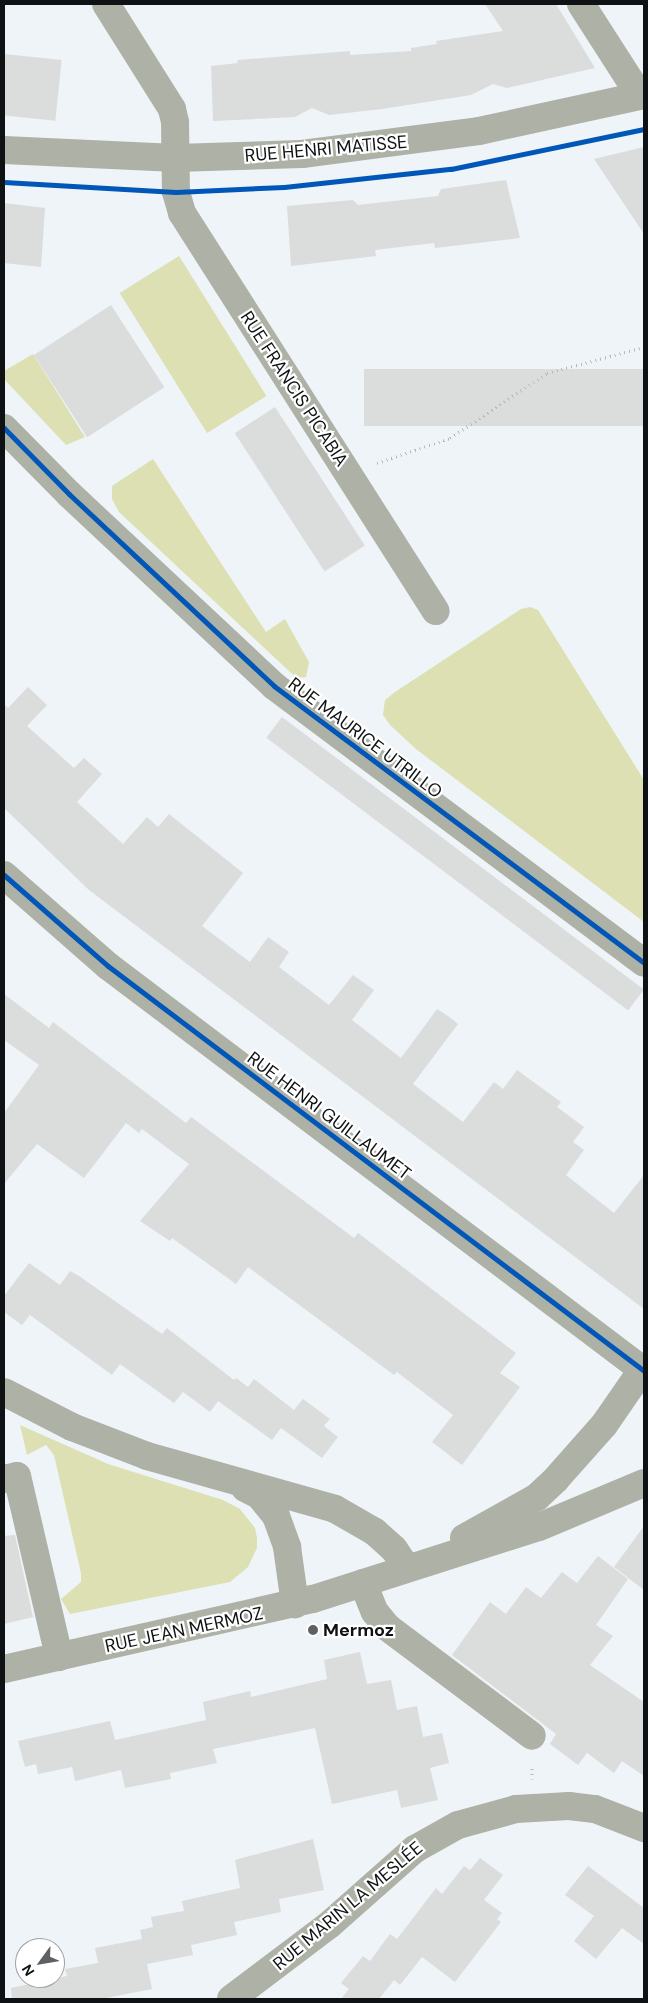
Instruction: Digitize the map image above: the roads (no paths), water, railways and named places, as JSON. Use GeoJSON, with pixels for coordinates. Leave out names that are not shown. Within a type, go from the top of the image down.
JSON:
{"type":"FeatureCollection","features":[{"type":"Feature","properties":{"kind":"street","name":"RUE FRANCIS PICABIA"},"geometry":{"type":"LineString","coordinates":[[106,4],[172,109],[176,158],[176,192],[182,213],[436,611]]}},
{"type":"Feature","properties":{"kind":"street"},"geometry":{"type":"LineString","coordinates":[[581,4],[642,96]]}},
{"type":"Feature","properties":{"kind":"street","name":"RUE HENRI MATISSE"},"geometry":{"type":"LineString","coordinates":[[4,150],[176,158],[302,154],[381,146],[539,120],[642,96]]}},
{"type":"Feature","properties":{"kind":"street","name":"RUE MAURICE UTRILLO"},"geometry":{"type":"LineString","coordinates":[[4,428],[70,494],[274,686],[644,963]]}},
{"type":"Feature","properties":{"kind":"street","name":"RUE HENRI GUILLAUMET"},"geometry":{"type":"LineString","coordinates":[[4,875],[108,966],[643,1370]]}},
{"type":"Feature","properties":{"kind":"street","name":"RUE JEAN MERMOZ"},"geometry":{"type":"LineString","coordinates":[[407,1568],[537,1496],[604,1425],[643,1370]]}},
{"type":"Feature","properties":{"kind":"street"},"geometry":{"type":"LineString","coordinates":[[4,1392],[110,1443],[228,1480],[335,1509],[374,1532],[407,1568]]}},
{"type":"Feature","properties":{"kind":"street"},"geometry":{"type":"LineString","coordinates":[[4,1479],[17,1476],[59,1657]]}},
{"type":"Feature","properties":{"kind":"street"},"geometry":{"type":"LineString","coordinates":[[228,1480],[259,1496],[276,1516],[287,1547],[296,1604]]}},
{"type":"Feature","properties":{"kind":"street","name":"RUE JEAN MERMOZ"},"geometry":{"type":"LineString","coordinates":[[4,1669],[296,1604],[539,1527],[644,1483]]}},
{"type":"Feature","properties":{"kind":"street"},"geometry":{"type":"LineString","coordinates":[[363,1584],[376,1612],[387,1627],[532,1736]]}},
{"type":"Feature","properties":{"kind":"street","name":"RUE MARIN LA MESLÉE"},"geometry":{"type":"LineString","coordinates":[[231,1999],[329,1925],[400,1860],[432,1837],[486,1816],[532,1807],[569,1806],[595,1810],[644,1828]]}},
{"type":"Feature","properties":{"kind":"place","name":"Mermoz"},"geometry":{"type":"Point","coordinates":[313,1630]}}]}
